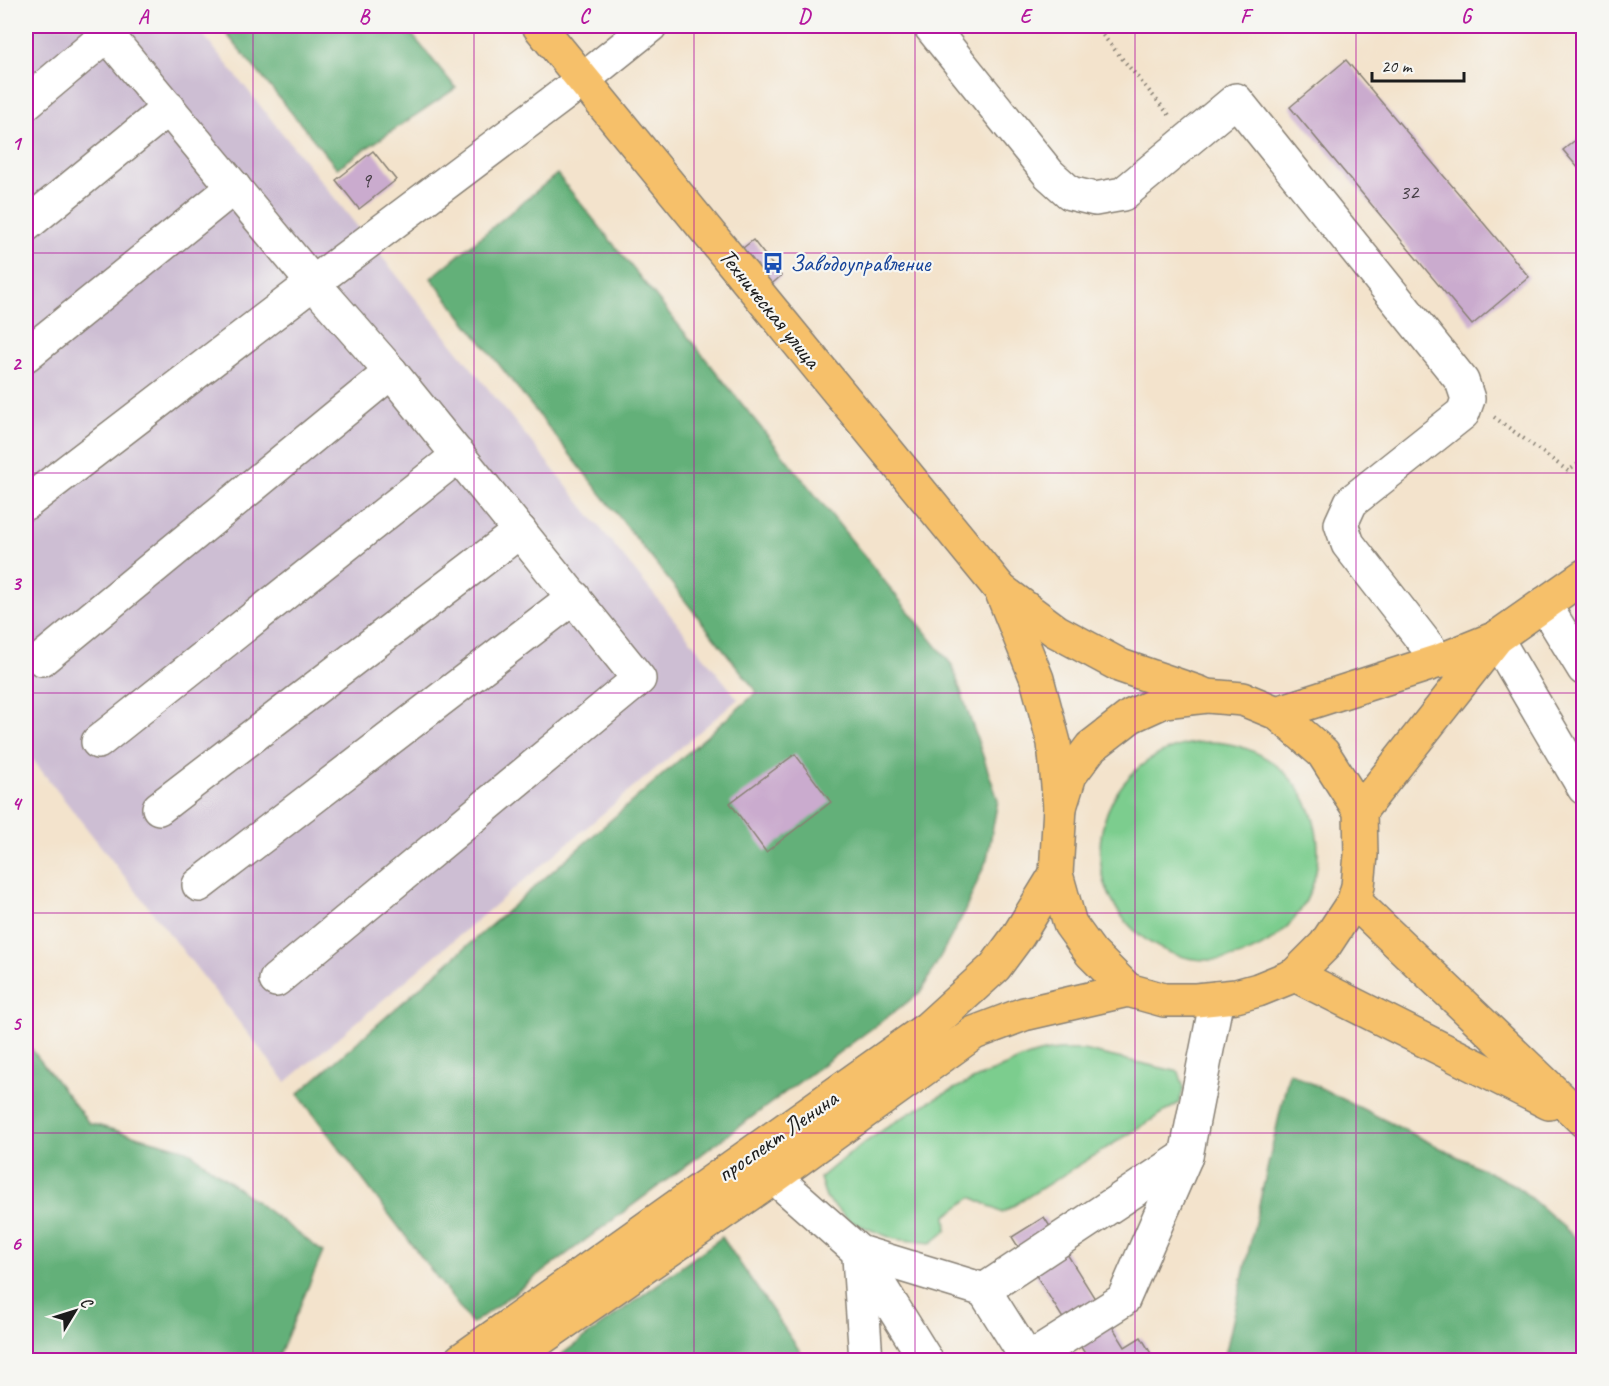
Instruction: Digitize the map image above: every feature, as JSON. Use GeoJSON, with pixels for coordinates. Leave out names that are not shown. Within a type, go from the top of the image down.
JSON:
{"type":"FeatureCollection","features":[{"type":"Feature","properties":{"kind":"main road","name":"Техническая улица"},"geometry":{"type":"LineString","coordinates":[[539,26],[1001,590]]}},
{"type":"Feature","properties":{"kind":"main road"},"geometry":{"type":"LineString","coordinates":[[1277,713],[1439,661],[1496,638],[1584,576]]}},
{"type":"Feature","properties":{"kind":"main road"},"geometry":{"type":"LineString","coordinates":[[1001,590],[1056,631],[1121,666],[1207,696]]}},
{"type":"Feature","properties":{"kind":"main road"},"geometry":{"type":"LineString","coordinates":[[1001,590],[1037,679],[1054,743],[1060,807],[1056,874],[1070,924],[1091,953],[1128,990],[1164,1000],[1236,996],[1258,990],[1294,975],[1325,945],[1354,901],[1361,855],[1360,811],[1323,753],[1277,713],[1243,699],[1207,696],[1164,701],[1131,716],[1091,747],[1070,775],[1060,807]]}},
{"type":"Feature","properties":{"kind":"main road"},"geometry":{"type":"LineString","coordinates":[[1360,811],[1496,638]]}},
{"type":"Feature","properties":{"kind":"main road","name":"проспект Ленина"},"geometry":{"type":"LineString","coordinates":[[461,1360],[928,1028],[995,967],[1018,936],[1056,874]]}},
{"type":"Feature","properties":{"kind":"main road"},"geometry":{"type":"LineString","coordinates":[[1354,901],[1580,1119]]}},
{"type":"Feature","properties":{"kind":"main road"},"geometry":{"type":"LineString","coordinates":[[1294,975],[1580,1119]]}},
{"type":"Feature","properties":{"kind":"main road","name":"проспект Ленина"},"geometry":{"type":"LineString","coordinates":[[510,1360],[774,1177],[974,1033],[1024,1014],[1128,990]]}},
{"type":"Feature","properties":{"kind":"lane"},"geometry":{"type":"LineString","coordinates":[[26,503],[584,79],[650,26]]}},
{"type":"Feature","properties":{"kind":"lane"},"geometry":{"type":"LineString","coordinates":[[930,26],[1049,174],[1070,193],[1095,199],[1123,194],[1236,100],[1462,381],[1468,399],[1463,413],[1351,502],[1341,524],[1348,544],[1439,661]]}},
{"type":"Feature","properties":{"kind":"lane"},"geometry":{"type":"LineString","coordinates":[[26,103],[103,30],[313,283],[391,372],[639,679],[276,980]]}},
{"type":"Feature","properties":{"kind":"lane"},"geometry":{"type":"LineString","coordinates":[[26,225],[169,108]]}},
{"type":"Feature","properties":{"kind":"lane"},"geometry":{"type":"LineString","coordinates":[[26,355],[234,187]]}},
{"type":"Feature","properties":{"kind":"lane"},"geometry":{"type":"LineString","coordinates":[[42,659],[391,372]]}},
{"type":"Feature","properties":{"kind":"lane"},"geometry":{"type":"LineString","coordinates":[[98,742],[459,455]]}},
{"type":"Feature","properties":{"kind":"lane"},"geometry":{"type":"LineString","coordinates":[[159,808],[520,531]]}},
{"type":"Feature","properties":{"kind":"lane"},"geometry":{"type":"LineString","coordinates":[[199,885],[574,597]]}},
{"type":"Feature","properties":{"kind":"lane"},"geometry":{"type":"LineString","coordinates":[[1544,604],[1584,669]]}},
{"type":"Feature","properties":{"kind":"lane"},"geometry":{"type":"LineString","coordinates":[[1496,638],[1584,788]]}},
{"type":"Feature","properties":{"kind":"lane"},"geometry":{"type":"LineString","coordinates":[[859,1252],[984,1290],[1028,1360],[1123,1300],[1186,1156],[1217,998]]}},
{"type":"Feature","properties":{"kind":"lane"},"geometry":{"type":"LineString","coordinates":[[984,1290],[1186,1156]]}},
{"type":"Feature","properties":{"kind":"lane"},"geometry":{"type":"LineString","coordinates":[[774,1177],[859,1252],[926,1360]]}},
{"type":"Feature","properties":{"kind":"lane"},"geometry":{"type":"LineString","coordinates":[[859,1252],[866,1360]]}},
{"type":"Feature","properties":{"kind":"path"},"geometry":{"type":"LineString","coordinates":[[1095,26],[1189,139]]}},
{"type":"Feature","properties":{"kind":"path"},"geometry":{"type":"LineString","coordinates":[[1468,399],[1568,471],[1584,460]]}},
{"type":"Feature","properties":{"kind":"shaded area"},"geometry":{"type":"Polygon","coordinates":[[[26,26],[196,26],[738,699],[286,1082],[26,751],[26,26]]]}},
{"type":"Feature","properties":{"kind":"green space"},"geometry":{"type":"Polygon","coordinates":[[[220,26],[405,26],[456,88],[337,168],[220,26]]]}},
{"type":"Feature","properties":{"kind":"green space"},"geometry":{"type":"Polygon","coordinates":[[[557,174],[952,665],[998,800],[987,859],[964,913],[921,992],[472,1324],[298,1094],[757,692],[431,278],[557,174]]]}},
{"type":"Feature","properties":{"kind":"green space"},"geometry":{"type":"Polygon","coordinates":[[[1209,742],[1230,744],[1251,750],[1269,760],[1286,774],[1300,791],[1310,809],[1316,830],[1318,851],[1316,872],[1310,893],[1300,911],[1286,928],[1269,942],[1251,952],[1230,958],[1209,960],[1188,958],[1167,952],[1149,942],[1132,928],[1118,911],[1108,893],[1102,872],[1100,851],[1102,830],[1108,809],[1118,791],[1132,774],[1149,760],[1167,750],[1188,744],[1209,742]]]}},
{"type":"Feature","properties":{"kind":"green space"},"geometry":{"type":"Polygon","coordinates":[[[26,1042],[89,1123],[187,1150],[323,1252],[277,1360],[26,1360],[26,1042]]]}},
{"type":"Feature","properties":{"kind":"green space"},"geometry":{"type":"Polygon","coordinates":[[[1059,1050],[1083,1050],[1179,1072],[1184,1088],[1179,1103],[1002,1213],[972,1197],[946,1216],[947,1230],[931,1243],[894,1239],[851,1222],[826,1198],[820,1178],[884,1129],[907,1115],[954,1089],[1032,1055],[1059,1050]]]}},
{"type":"Feature","properties":{"kind":"green space"},"geometry":{"type":"Polygon","coordinates":[[[1289,1072],[1518,1187],[1583,1244],[1583,1360],[1224,1360],[1289,1072]]]}},
{"type":"Feature","properties":{"kind":"green space"},"geometry":{"type":"Polygon","coordinates":[[[722,1237],[806,1360],[554,1360],[722,1237]]]}},
{"type":"Feature","properties":{"kind":"building"},"geometry":{"type":"Polygon","coordinates":[[[1346,60],[1529,277],[1472,325],[1290,107],[1346,60]]]}},
{"type":"Feature","properties":{"kind":"building"},"geometry":{"type":"Polygon","coordinates":[[[1584,133],[1584,175],[1563,150],[1584,133]]]}},
{"type":"Feature","properties":{"kind":"building"},"geometry":{"type":"Polygon","coordinates":[[[373,151],[396,180],[359,209],[336,180],[373,151]]]}},
{"type":"Feature","properties":{"kind":"building"},"geometry":{"type":"Polygon","coordinates":[[[753,240],[781,276],[767,288],[738,252],[753,240]]]}},
{"type":"Feature","properties":{"kind":"building"},"geometry":{"type":"Polygon","coordinates":[[[795,754],[831,802],[766,852],[730,803],[795,754]]]}},
{"type":"Feature","properties":{"kind":"building"},"geometry":{"type":"Polygon","coordinates":[[[1044,1217],[1125,1347],[1141,1337],[1155,1360],[1089,1360],[1012,1237],[1044,1217]]]}},
{"type":"Feature","properties":{"kind":"place","name":"Заводоуправление"},"geometry":{"type":"Point","coordinates":[773,263]}}]}
